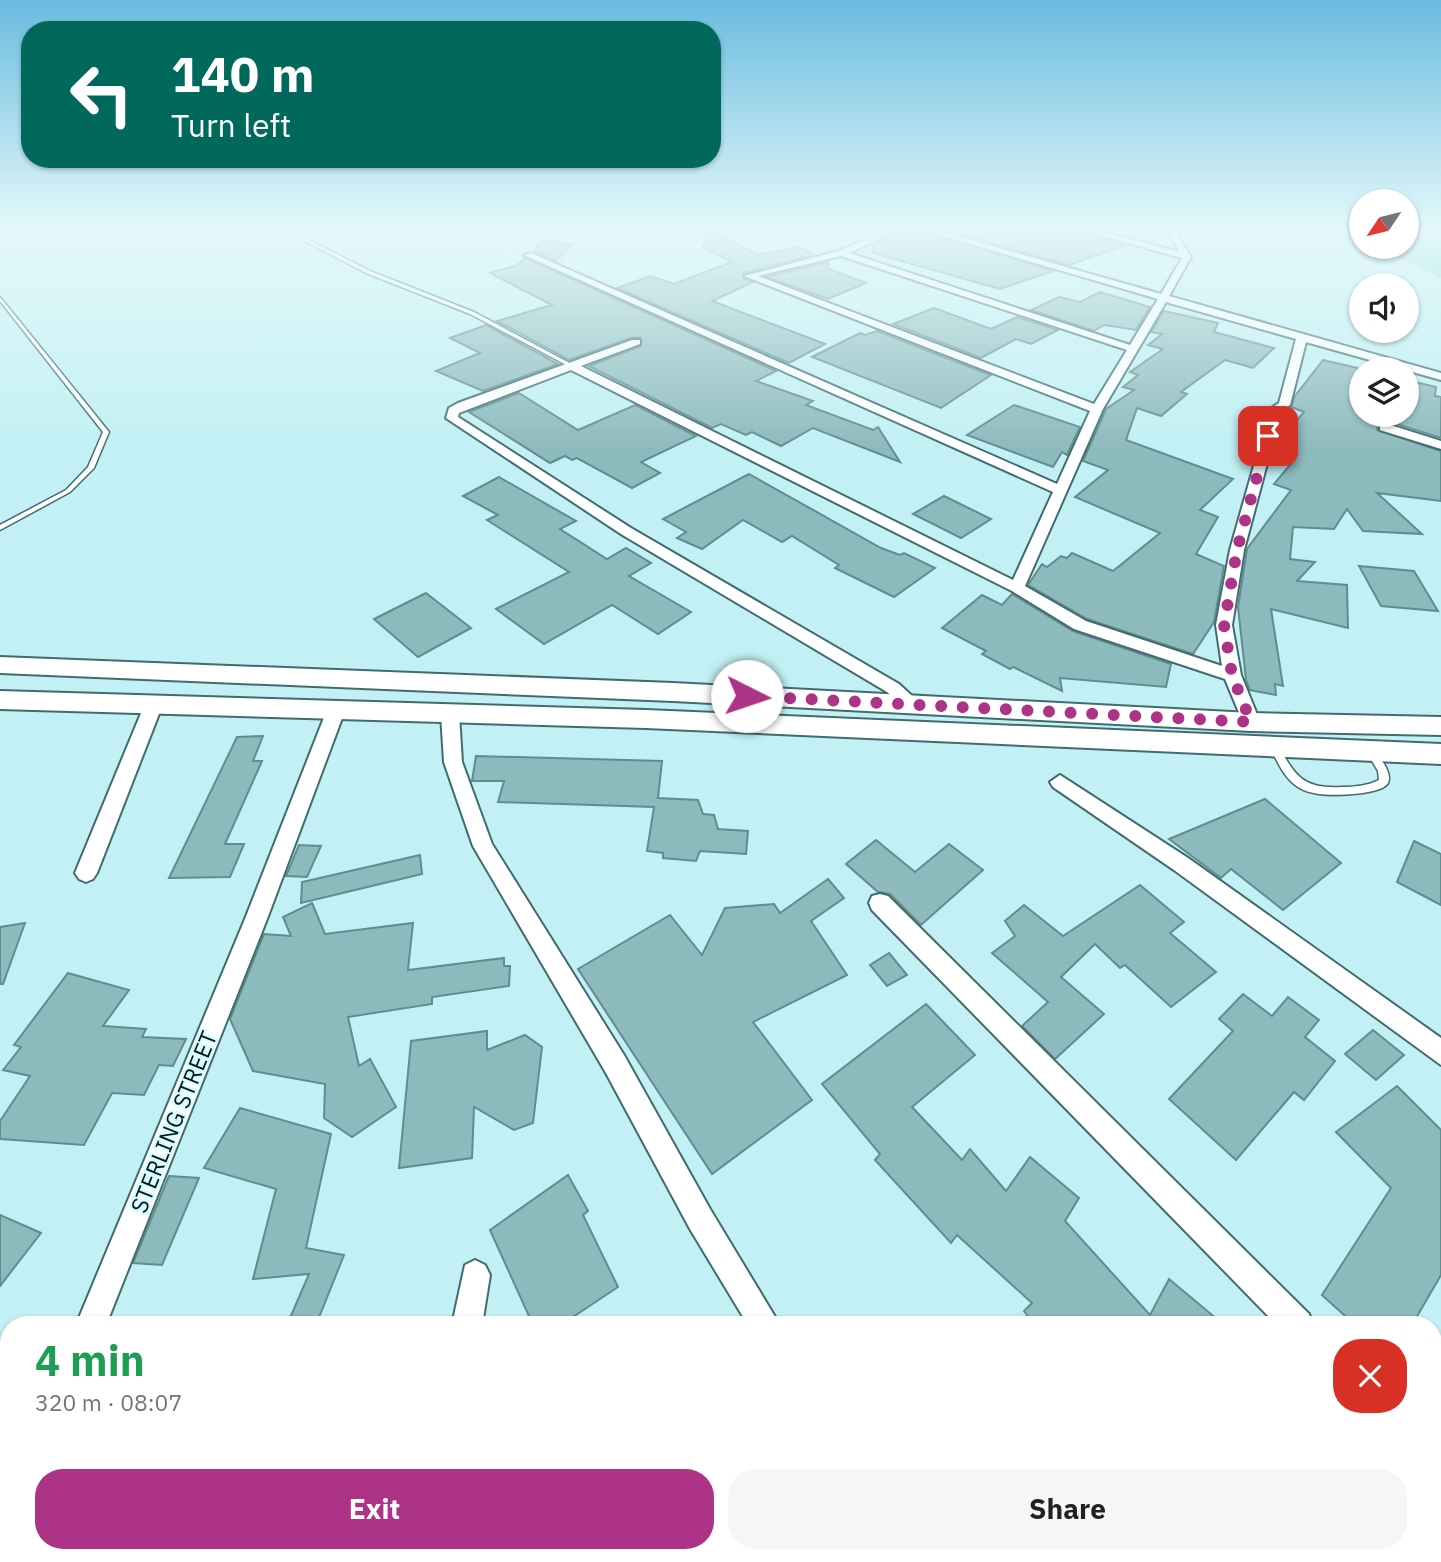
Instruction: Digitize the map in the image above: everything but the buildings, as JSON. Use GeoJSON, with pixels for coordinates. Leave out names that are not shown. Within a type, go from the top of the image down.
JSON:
{"type":"FeatureCollection","features":[{"type":"Feature","properties":{"kind":"main road"},"geometry":{"type":"LineString","coordinates":[[0,665],[673,692],[1251,722],[1441,726]]}},
{"type":"Feature","properties":{"kind":"main road"},"geometry":{"type":"LineString","coordinates":[[0,700],[646,719],[1441,754]]}},
{"type":"Feature","properties":{"kind":"street"},"geometry":{"type":"LineString","coordinates":[[639,304],[1062,491]]}},
{"type":"Feature","properties":{"kind":"street"},"geometry":{"type":"LineString","coordinates":[[822,304],[1097,409]]}},
{"type":"Feature","properties":{"kind":"street"},"geometry":{"type":"LineString","coordinates":[[996,304],[1133,349]]}},
{"type":"Feature","properties":{"kind":"street"},"geometry":{"type":"LineString","coordinates":[[1017,588],[1097,409],[1161,304]]}},
{"type":"Feature","properties":{"kind":"street"},"geometry":{"type":"LineString","coordinates":[[1177,304],[1441,377]]}},
{"type":"Feature","properties":{"kind":"street"},"geometry":{"type":"LineString","coordinates":[[1251,722],[1232,675],[1224,625],[1237,550],[1276,409],[1284,405],[1301,339]]}},
{"type":"Feature","properties":{"kind":"street"},"geometry":{"type":"LineString","coordinates":[[636,342],[575,367],[462,406],[453,411],[452,418],[626,531],[893,688],[914,706]]}},
{"type":"Feature","properties":{"kind":"street"},"geometry":{"type":"LineString","coordinates":[[575,367],[1017,588],[1080,625],[1232,675]]}},
{"type":"Feature","properties":{"kind":"street"},"geometry":{"type":"LineString","coordinates":[[1384,427],[1441,445]]}},
{"type":"Feature","properties":{"kind":"street"},"geometry":{"type":"LineString","coordinates":[[86,873],[153,706]]}},
{"type":"Feature","properties":{"kind":"street","name":"STERLING STREET"},"geometry":{"type":"LineString","coordinates":[[95,1316],[256,919],[336,710]]}},
{"type":"Feature","properties":{"kind":"street"},"geometry":{"type":"LineString","coordinates":[[450,714],[453,762],[483,846],[615,1065],[700,1219],[759,1316]]}},
{"type":"Feature","properties":{"kind":"street"},"geometry":{"type":"LineString","coordinates":[[1060,782],[1181,864],[1441,1053]]}},
{"type":"Feature","properties":{"kind":"street"},"geometry":{"type":"LineString","coordinates":[[880,903],[1289,1316]]}},
{"type":"Feature","properties":{"kind":"street"},"geometry":{"type":"LineString","coordinates":[[468,1316],[475,1275]]}},
{"type":"Feature","properties":{"kind":"lane"},"geometry":{"type":"LineString","coordinates":[[0,527],[68,491],[91,468],[106,432],[5,304]]}},
{"type":"Feature","properties":{"kind":"lane"},"geometry":{"type":"LineString","coordinates":[[449,304],[472,313],[575,367]]}},
{"type":"Feature","properties":{"kind":"lane"},"geometry":{"type":"LineString","coordinates":[[1275,747],[1286,772],[1297,783],[1307,789],[1329,792],[1356,790],[1384,782],[1383,771],[1371,751]]}},
{"type":"Feature","properties":{"kind":"route"},"geometry":{"type":"LineString","coordinates":[[747,696],[1251,722],[1232,675],[1224,625],[1237,550],[1268,436]]}}]}
